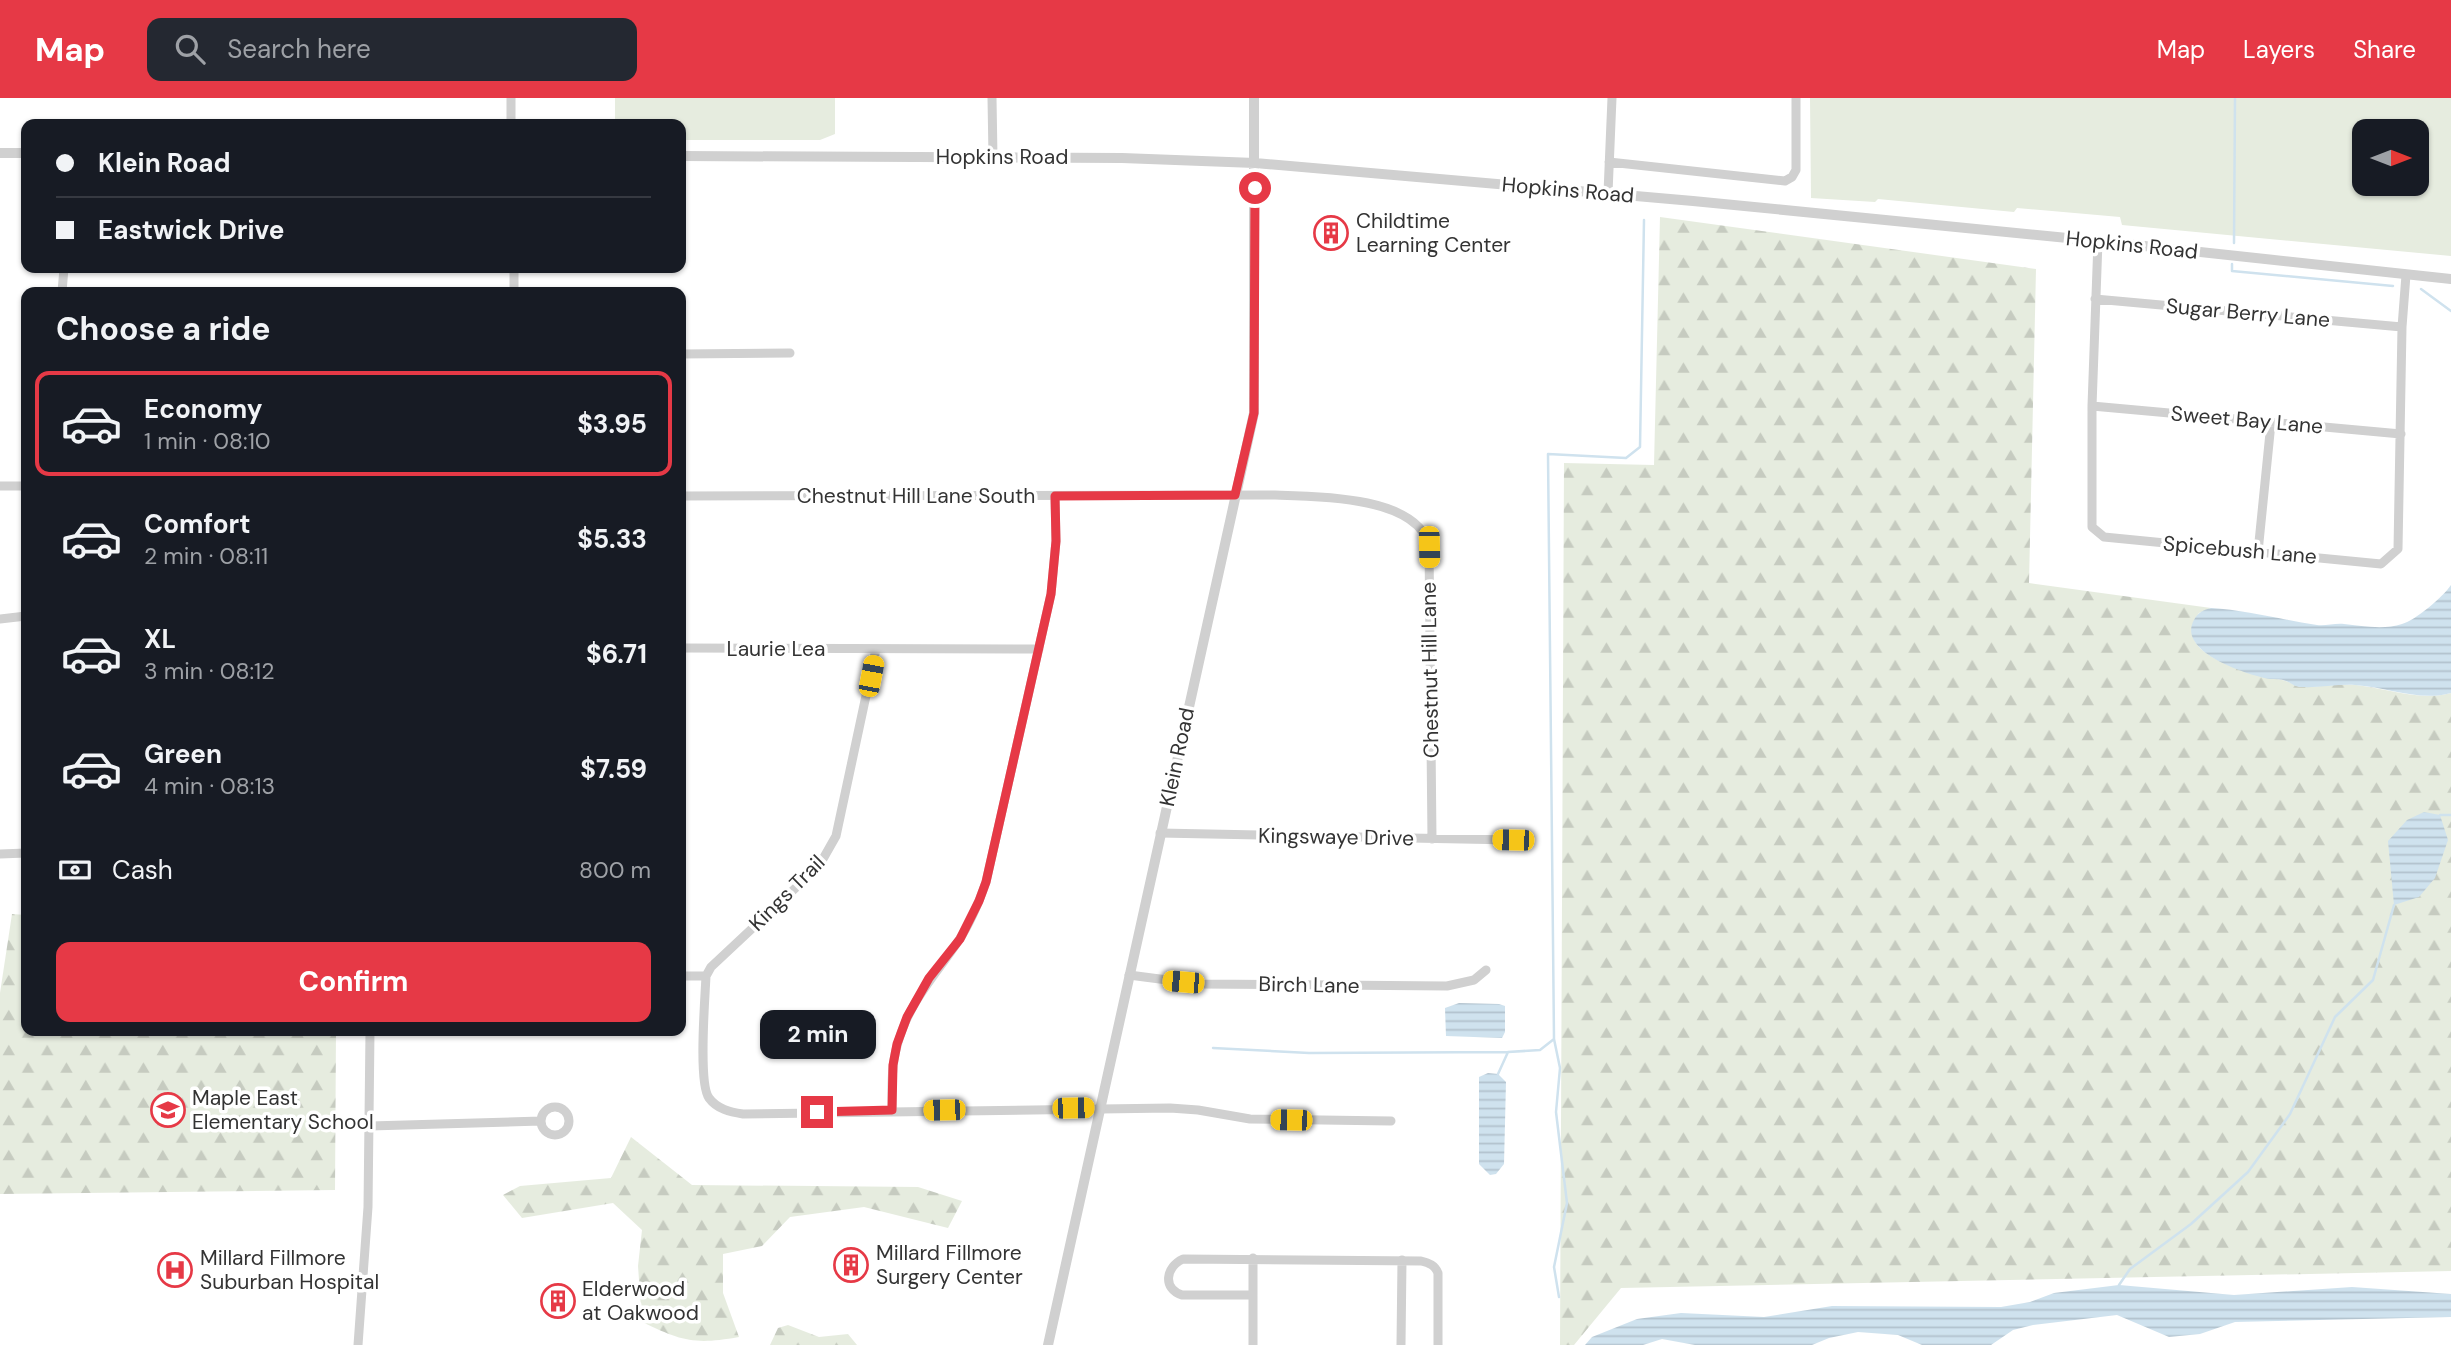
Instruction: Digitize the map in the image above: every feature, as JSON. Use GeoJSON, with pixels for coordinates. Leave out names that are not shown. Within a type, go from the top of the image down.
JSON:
{"type":"FeatureCollection","features":[{"type":"Feature","properties":{"kind":"street"},"geometry":{"type":"LineString","coordinates":[[511,98],[512,119]]}},
{"type":"Feature","properties":{"kind":"street"},"geometry":{"type":"LineString","coordinates":[[992,98],[993,157]]}},
{"type":"Feature","properties":{"kind":"street","name":"Klein Road"},"geometry":{"type":"LineString","coordinates":[[1048,1345],[1254,413],[1254,98]]}},
{"type":"Feature","properties":{"kind":"street"},"geometry":{"type":"LineString","coordinates":[[1608,193],[1612,98]]}},
{"type":"Feature","properties":{"kind":"street"},"geometry":{"type":"LineString","coordinates":[[1609,162],[1785,181],[1792,177],[1796,170],[1796,98]]}},
{"type":"Feature","properties":{"kind":"street"},"geometry":{"type":"LineString","coordinates":[[0,153],[21,153]]}},
{"type":"Feature","properties":{"kind":"street","name":"Hopkins Road"},"geometry":{"type":"LineString","coordinates":[[686,156],[1122,158],[1255,163],[1608,193],[2451,279]]}},
{"type":"Feature","properties":{"kind":"street","name":"Spicebush Lane"},"geometry":{"type":"LineString","coordinates":[[2098,241],[2092,406],[2092,527],[2104,537],[2381,564],[2398,549],[2402,327],[2406,275]]}},
{"type":"Feature","properties":{"kind":"street","name":"Sugar Berry Lane"},"geometry":{"type":"LineString","coordinates":[[2095,299],[2402,327]]}},
{"type":"Feature","properties":{"kind":"street"},"geometry":{"type":"LineString","coordinates":[[686,354],[790,353]]}},
{"type":"Feature","properties":{"kind":"street","name":"Sweet Bay Lane"},"geometry":{"type":"LineString","coordinates":[[2092,406],[2401,434]]}},
{"type":"Feature","properties":{"kind":"street"},"geometry":{"type":"LineString","coordinates":[[2258,552],[2271,423]]}},
{"type":"Feature","properties":{"kind":"street"},"geometry":{"type":"LineString","coordinates":[[0,486],[21,486]]}},
{"type":"Feature","properties":{"kind":"street","name":"Chestnut Hill Lane South"},"geometry":{"type":"LineString","coordinates":[[686,496],[1235,495]]}},
{"type":"Feature","properties":{"kind":"street","name":"Chestnut Hill Lane"},"geometry":{"type":"LineString","coordinates":[[1235,495],[1294,495],[1355,501],[1395,511],[1410,519],[1423,531],[1429,547],[1432,839]]}},
{"type":"Feature","properties":{"kind":"street"},"geometry":{"type":"LineString","coordinates":[[892,1110],[893,1065],[907,1017],[929,978],[960,939],[986,882],[1055,570],[1055,496]]}},
{"type":"Feature","properties":{"kind":"street"},"geometry":{"type":"LineString","coordinates":[[0,619],[21,617]]}},
{"type":"Feature","properties":{"kind":"street","name":"Laurie Lea"},"geometry":{"type":"LineString","coordinates":[[686,648],[1039,649]]}},
{"type":"Feature","properties":{"kind":"street","name":"Kings Trail"},"geometry":{"type":"LineString","coordinates":[[706,976],[711,967],[819,866],[831,849],[876,649]]}},
{"type":"Feature","properties":{"kind":"street","name":"Kingswaye Drive"},"geometry":{"type":"LineString","coordinates":[[1160,834],[1513,840]]}},
{"type":"Feature","properties":{"kind":"street"},"geometry":{"type":"LineString","coordinates":[[0,853],[21,853]]}},
{"type":"Feature","properties":{"kind":"street","name":"Birch Lane"},"geometry":{"type":"LineString","coordinates":[[1129,975],[1198,984],[1447,986],[1474,980],[1486,970]]}},
{"type":"Feature","properties":{"kind":"street"},"geometry":{"type":"LineString","coordinates":[[686,976],[706,976],[704,1089],[716,1105],[724,1110],[743,1114],[1170,1108],[1250,1119],[1391,1121]]}},
{"type":"Feature","properties":{"kind":"street"},"geometry":{"type":"LineString","coordinates":[[358,1345],[368,1206],[370,1036]]}},
{"type":"Feature","properties":{"kind":"street"},"geometry":{"type":"LineString","coordinates":[[370,1125],[541,1121]]}},
{"type":"Feature","properties":{"kind":"street"},"geometry":{"type":"LineString","coordinates":[[1253,1258],[1253,1345]]}},
{"type":"Feature","properties":{"kind":"street"},"geometry":{"type":"LineString","coordinates":[[1253,1295],[1182,1295],[1175,1292],[1168,1278],[1169,1270],[1174,1263],[1183,1259],[1420,1261],[1436,1267],[1438,1273],[1438,1345]]}},
{"type":"Feature","properties":{"kind":"street"},"geometry":{"type":"LineString","coordinates":[[1401,1345],[1402,1260]]}},
{"type":"Feature","properties":{"kind":"green space"},"geometry":{"type":"Polygon","coordinates":[[[615,98],[835,98],[835,134],[820,140],[686,140],[686,119],[615,119],[615,98]]]}},
{"type":"Feature","properties":{"kind":"green space"},"geometry":{"type":"Polygon","coordinates":[[[1810,98],[2451,98],[2451,256],[2122,225],[2120,217],[2017,208],[2014,212],[1878,199],[1875,202],[1811,198],[1810,98]]]}},
{"type":"Feature","properties":{"kind":"green space"},"geometry":{"type":"Polygon","coordinates":[[[1660,217],[2036,269],[2029,583],[2211,608],[2199,613],[2192,628],[2195,641],[2204,652],[2235,668],[2299,687],[2349,685],[2427,696],[2451,693],[2451,1271],[1621,1288],[1574,1345],[1560,1345],[1564,463],[1654,465],[1660,217]]]}},
{"type":"Feature","properties":{"kind":"green space","name":"Maple East Elementary School"},"geometry":{"type":"Polygon","coordinates":[[[12,914],[21,915],[21,1036],[336,1036],[335,1190],[0,1194],[0,993],[12,914]]]}},
{"type":"Feature","properties":{"kind":"green space"},"geometry":{"type":"Polygon","coordinates":[[[631,1137],[692,1185],[918,1187],[962,1201],[948,1228],[864,1207],[790,1217],[762,1246],[723,1254],[723,1293],[739,1337],[710,1341],[689,1340],[642,1322],[638,1266],[642,1230],[613,1203],[522,1218],[503,1195],[520,1186],[611,1178],[631,1137]]]}},
{"type":"Feature","properties":{"kind":"green space"},"geometry":{"type":"Polygon","coordinates":[[[788,1325],[819,1337],[848,1334],[857,1345],[770,1345],[778,1328],[788,1325]]]}},
{"type":"Feature","properties":{"kind":"water"},"geometry":{"type":"Polygon","coordinates":[[[2451,585],[2451,693],[2427,696],[2355,685],[2297,686],[2284,680],[2246,673],[2217,660],[2204,652],[2191,632],[2197,615],[2211,608],[2317,625],[2395,626],[2422,613],[2451,585]]]}},
{"type":"Feature","properties":{"kind":"water"},"geometry":{"type":"Polygon","coordinates":[[[2424,812],[2440,815],[2448,840],[2435,878],[2419,897],[2394,905],[2388,841],[2407,820],[2424,812]]]}},
{"type":"Feature","properties":{"kind":"water"},"geometry":{"type":"Polygon","coordinates":[[[1459,1003],[1505,1006],[1505,1032],[1502,1038],[1446,1036],[1445,1008],[1459,1003]]]}},
{"type":"Feature","properties":{"kind":"water"},"geometry":{"type":"Polygon","coordinates":[[[1488,1073],[1498,1074],[1506,1082],[1504,1164],[1496,1174],[1490,1175],[1479,1164],[1479,1077],[1488,1073]]]}},
{"type":"Feature","properties":{"kind":"water"},"geometry":{"type":"Polygon","coordinates":[[[2119,1285],[2234,1295],[2352,1287],[2451,1294],[2451,1317],[2235,1322],[2200,1334],[2169,1337],[2117,1315],[2033,1325],[2013,1330],[1991,1345],[1922,1345],[1898,1335],[1858,1332],[1829,1338],[1812,1345],[1695,1345],[1662,1339],[1643,1345],[1585,1345],[1592,1337],[1637,1319],[1681,1313],[1764,1317],[1832,1306],[2001,1307],[2030,1302],[2054,1293],[2119,1285]]]}},
{"type":"Feature","properties":{"kind":"waterway"},"geometry":{"type":"LineString","coordinates":[[2234,243],[2235,98]]}},
{"type":"Feature","properties":{"kind":"waterway"},"geometry":{"type":"LineString","coordinates":[[1213,1048],[1309,1053],[1508,1052],[1540,1050],[1554,1039],[1548,454],[1626,458],[1640,447],[1644,220]]}},
{"type":"Feature","properties":{"kind":"waterway"},"geometry":{"type":"LineString","coordinates":[[2232,264],[2232,271],[2393,286]]}},
{"type":"Feature","properties":{"kind":"waterway"},"geometry":{"type":"LineString","coordinates":[[2421,289],[2451,311]]}},
{"type":"Feature","properties":{"kind":"waterway"},"geometry":{"type":"LineString","coordinates":[[2440,815],[2451,815]]}},
{"type":"Feature","properties":{"kind":"waterway"},"geometry":{"type":"LineString","coordinates":[[2119,1285],[2130,1269],[2191,1224],[2248,1172],[2290,1114],[2335,1017],[2373,980],[2394,905]]}},
{"type":"Feature","properties":{"kind":"waterway"},"geometry":{"type":"LineString","coordinates":[[1554,1039],[1560,1068],[1556,1112],[1567,1203],[1554,1267],[1559,1297]]}},
{"type":"Feature","properties":{"kind":"waterway"},"geometry":{"type":"LineString","coordinates":[[1498,1074],[1508,1052]]}},
{"type":"Feature","properties":{"kind":"place","name":"Childtime Learning Center"},"geometry":{"type":"Point","coordinates":[1331,233]}},
{"type":"Feature","properties":{"kind":"place","name":"Maple East Elementary School"},"geometry":{"type":"Point","coordinates":[168,1110]}},
{"type":"Feature","properties":{"kind":"place","name":"Millard Fillmore Surgery Center"},"geometry":{"type":"Point","coordinates":[851,1265]}},
{"type":"Feature","properties":{"kind":"place","name":"Millard Fillmore Suburban Hospital"},"geometry":{"type":"Point","coordinates":[175,1270]}},
{"type":"Feature","properties":{"kind":"place","name":"Elderwood at Oakwood"},"geometry":{"type":"Point","coordinates":[558,1301]}},
{"type":"Feature","properties":{"kind":"route"},"geometry":{"type":"LineString","coordinates":[[817,1112],[892,1110],[893,1065],[907,1017],[929,978],[960,939],[979,901],[1015,762],[1051,594],[1055,570],[1055,496],[1235,495],[1254,413],[1255,188]]}}]}
